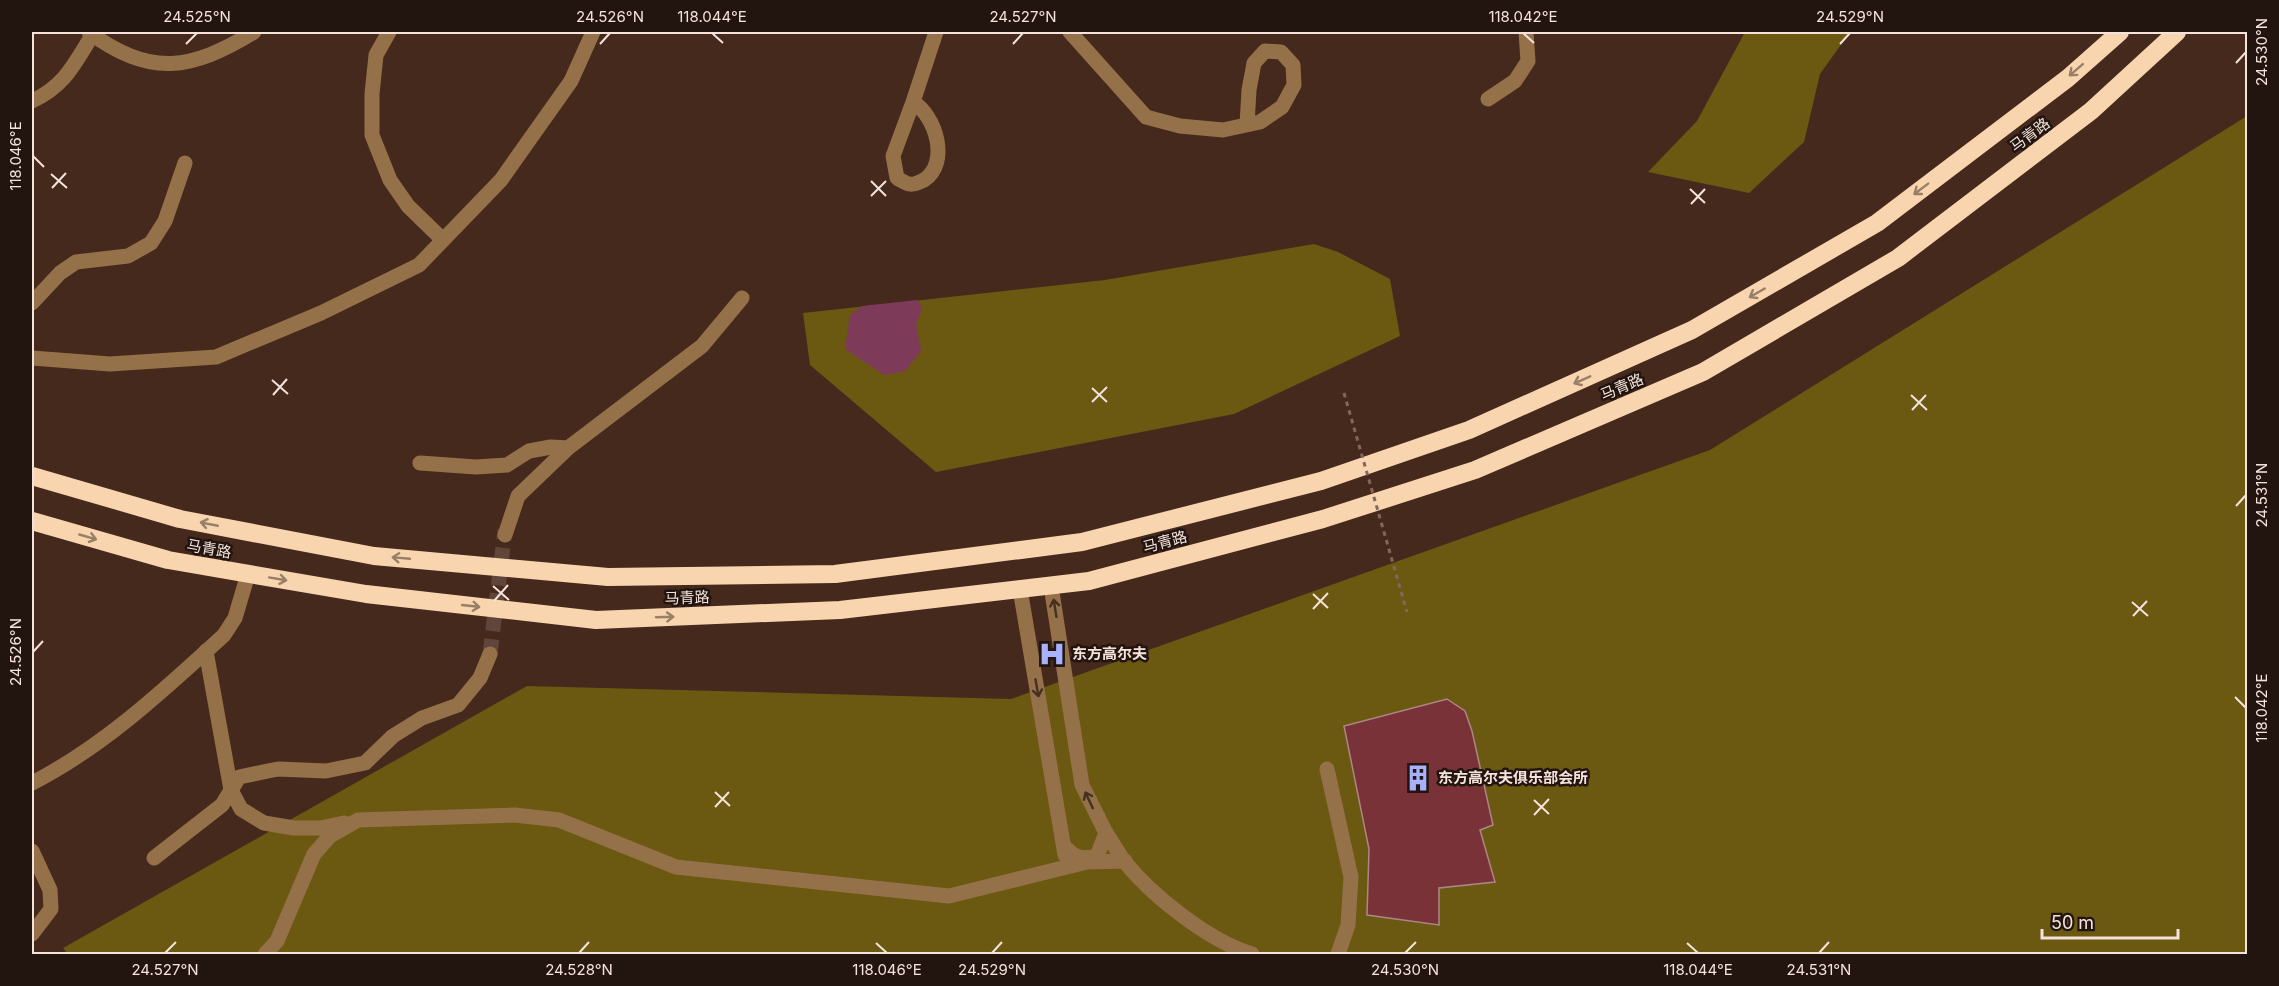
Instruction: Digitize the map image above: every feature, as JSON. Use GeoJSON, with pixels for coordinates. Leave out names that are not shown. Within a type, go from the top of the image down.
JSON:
{"type":"FeatureCollection","features":[{"type":"Feature","properties":{"kind":"highway","name":"马青路"},"geometry":{"type":"LineString","coordinates":[[32,476],[180,519],[374,556],[608,577],[835,574],[1082,542],[1321,481],[1469,430],[1692,330],[1877,223],[2068,78],[2120,32]]}},
{"type":"Feature","properties":{"kind":"highway","name":"马青路"},"geometry":{"type":"LineString","coordinates":[[32,521],[168,560],[366,594],[596,620],[840,610],[1089,581],[1323,519],[1475,470],[1703,372],[1898,258],[2091,111],[2177,32]]}},
{"type":"Feature","properties":{"kind":"street"},"geometry":{"type":"LineString","coordinates":[[32,101],[49,93],[67,76],[91,33],[103,42],[149,64],[184,63],[218,52],[254,32]]}},
{"type":"Feature","properties":{"kind":"street"},"geometry":{"type":"LineString","coordinates":[[389,32],[376,55],[372,94],[372,135],[390,180],[408,206],[443,240]]}},
{"type":"Feature","properties":{"kind":"street"},"geometry":{"type":"LineString","coordinates":[[32,358],[110,364],[216,357],[321,313],[419,265],[501,180],[571,81],[593,32]]}},
{"type":"Feature","properties":{"kind":"street"},"geometry":{"type":"LineString","coordinates":[[913,102],[928,116],[938,147],[937,161],[932,174],[920,182],[910,184],[897,178],[893,156],[936,32]]}},
{"type":"Feature","properties":{"kind":"street"},"geometry":{"type":"LineString","coordinates":[[1070,32],[1146,117],[1180,126],[1224,130],[1260,122],[1282,107],[1294,85],[1293,65],[1281,52],[1264,51],[1254,63],[1249,90],[1247,124]]}},
{"type":"Feature","properties":{"kind":"street"},"geometry":{"type":"LineString","coordinates":[[1488,99],[1515,81],[1528,61],[1526,32]]}},
{"type":"Feature","properties":{"kind":"street"},"geometry":{"type":"LineString","coordinates":[[32,303],[60,273],[76,262],[128,256],[151,243],[165,222],[185,163]]}},
{"type":"Feature","properties":{"kind":"street"},"geometry":{"type":"LineString","coordinates":[[505,535],[518,496],[568,448],[702,346],[742,298]]}},
{"type":"Feature","properties":{"kind":"street"},"geometry":{"type":"LineString","coordinates":[[420,463],[476,467],[507,465],[529,452],[551,447],[568,448]]}},
{"type":"Feature","properties":{"kind":"street"},"geometry":{"type":"LineString","coordinates":[[32,783],[65,766],[129,717],[224,635],[235,618],[248,574]]}},
{"type":"Feature","properties":{"kind":"street"},"geometry":{"type":"LineString","coordinates":[[1051,586],[1082,785],[1106,833],[1125,861],[1153,890],[1190,922],[1235,949],[1252,954]]}},
{"type":"Feature","properties":{"kind":"street"},"geometry":{"type":"LineString","coordinates":[[1020,589],[1067,866]]}},
{"type":"Feature","properties":{"kind":"street"},"geometry":{"type":"LineString","coordinates":[[206,651],[231,790],[241,809],[264,823],[320,828],[358,820],[515,815],[559,820],[676,867],[949,896],[1087,862],[1125,861]]}},
{"type":"Feature","properties":{"kind":"street"},"geometry":{"type":"LineString","coordinates":[[154,858],[222,805],[239,777],[278,769],[326,771],[365,762],[393,736],[422,718],[458,705],[480,678],[490,654]]}},
{"type":"Feature","properties":{"kind":"street"},"geometry":{"type":"LineString","coordinates":[[1326,769],[1351,877],[1348,925],[1338,954]]}},
{"type":"Feature","properties":{"kind":"street"},"geometry":{"type":"LineString","coordinates":[[266,954],[277,941],[314,854],[330,836],[358,820]]}},
{"type":"Feature","properties":{"kind":"street"},"geometry":{"type":"LineString","coordinates":[[1064,846],[1072,855],[1083,859],[1097,856],[1106,833]]}},
{"type":"Feature","properties":{"kind":"street"},"geometry":{"type":"LineString","coordinates":[[32,851],[50,890],[51,909],[32,934]]}},
{"type":"Feature","properties":{"kind":"path"},"geometry":{"type":"LineString","coordinates":[[1344,393],[1407,612]]}},
{"type":"Feature","properties":{"kind":"shaded area"},"geometry":{"type":"Polygon","coordinates":[[[1745,32],[1850,32],[1820,74],[1804,142],[1749,193],[1648,172],[1697,121],[1745,32]]]}},
{"type":"Feature","properties":{"kind":"shaded area"},"geometry":{"type":"Polygon","coordinates":[[[2247,116],[2247,954],[68,954],[63,948],[527,686],[1011,699],[1710,450],[2247,116]]]}},
{"type":"Feature","properties":{"kind":"shaded area"},"geometry":{"type":"Polygon","coordinates":[[[1314,244],[1338,252],[1390,279],[1400,336],[1234,414],[936,472],[810,365],[803,313],[1105,280],[1314,244]]]}},
{"type":"Feature","properties":{"kind":"shaded area"},"geometry":{"type":"Polygon","coordinates":[[[917,300],[922,308],[916,325],[921,351],[905,371],[884,375],[845,349],[850,315],[862,306],[917,300]]]}},
{"type":"Feature","properties":{"kind":"building","name":"东方高尔夫俱乐部会所"},"geometry":{"type":"Polygon","coordinates":[[[1447,699],[1465,711],[1472,731],[1493,825],[1480,830],[1495,882],[1439,888],[1439,925],[1367,915],[1369,849],[1344,726],[1447,699]]]}},
{"type":"Feature","properties":{"kind":"tunnel"},"geometry":{"type":"LineString","coordinates":[[490,654],[505,530]]}},
{"type":"Feature","properties":{"kind":"place","name":"东方高尔夫"},"geometry":{"type":"Point","coordinates":[1052,654]}},
{"type":"Feature","properties":{"kind":"place","name":"东方高尔夫俱乐部会所"},"geometry":{"type":"Point","coordinates":[1418,778]}}]}
